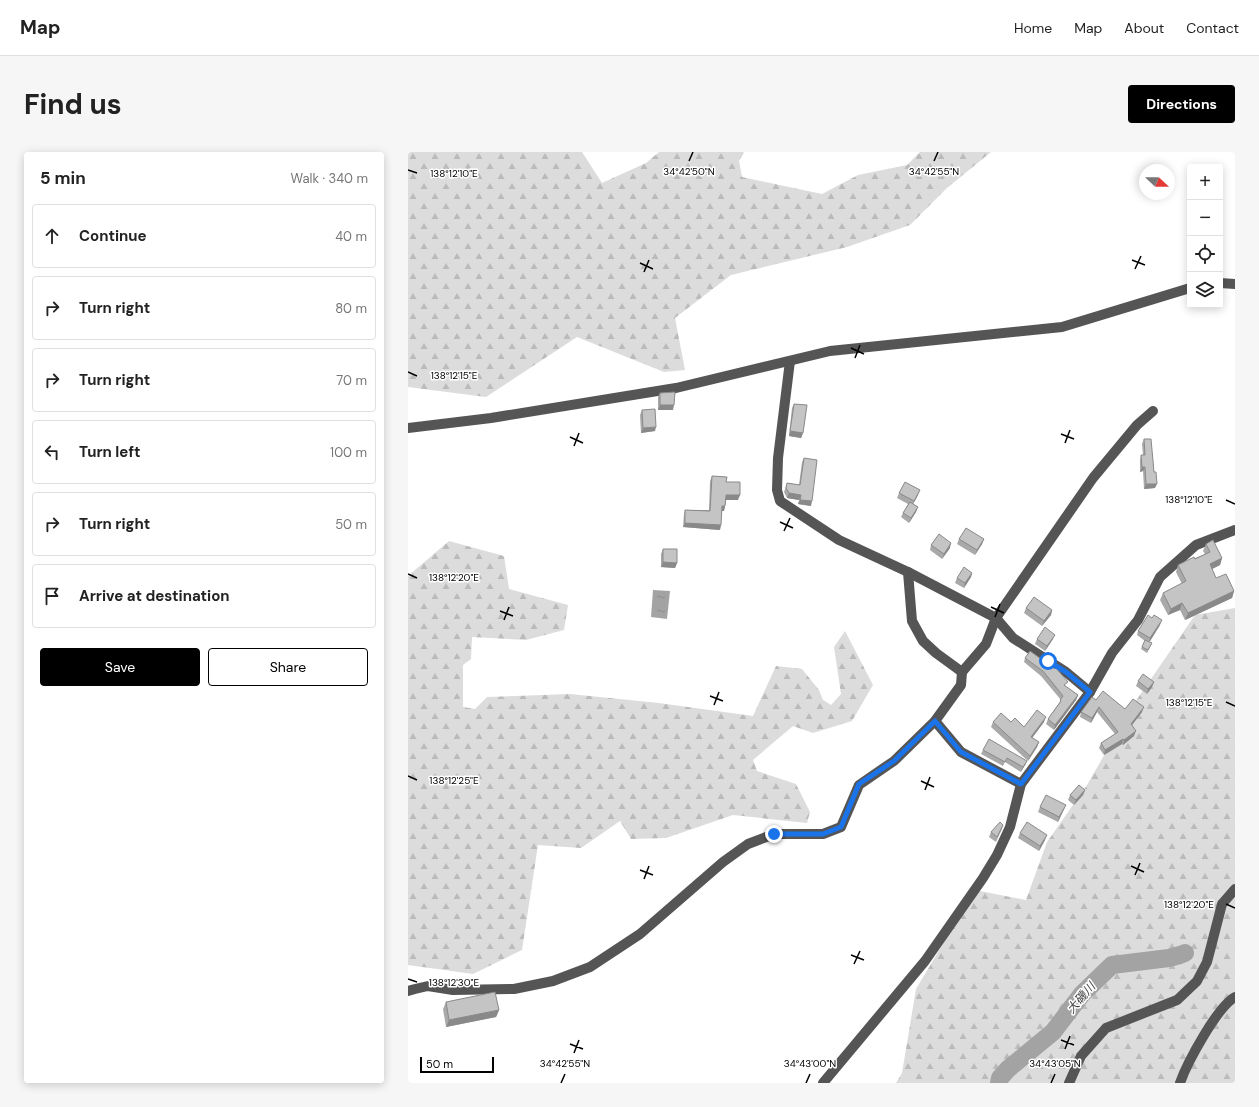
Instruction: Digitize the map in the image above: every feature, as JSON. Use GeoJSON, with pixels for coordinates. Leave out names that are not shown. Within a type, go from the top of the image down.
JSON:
{"type":"FeatureCollection","features":[{"type":"Feature","properties":{"kind":"street"},"geometry":{"type":"LineString","coordinates":[[1223,283],[1235,284]]}},
{"type":"Feature","properties":{"kind":"street"},"geometry":{"type":"LineString","coordinates":[[408,428],[491,418],[676,388],[830,350],[1062,327],[1187,289]]}},
{"type":"Feature","properties":{"kind":"street"},"geometry":{"type":"LineString","coordinates":[[790,361],[778,458],[777,490],[780,501],[839,540],[908,572],[996,618],[1013,638],[1066,672],[1090,692]]}},
{"type":"Feature","properties":{"kind":"street"},"geometry":{"type":"LineString","coordinates":[[408,991],[414,988],[428,986],[453,990],[514,989],[553,981],[590,967],[640,934],[723,862],[748,844],[774,834],[823,834],[841,827],[859,784],[894,761],[935,721],[961,685],[962,672],[986,644],[996,618],[1093,478],[1137,425],[1153,411]]}},
{"type":"Feature","properties":{"kind":"street"},"geometry":{"type":"LineString","coordinates":[[822,1083],[925,961],[983,878],[997,855],[1010,827],[1021,784],[1090,692],[1112,654],[1138,620],[1160,577],[1196,545],[1235,530]]}},
{"type":"Feature","properties":{"kind":"street"},"geometry":{"type":"LineString","coordinates":[[908,572],[912,621],[923,641],[936,653],[962,672]]}},
{"type":"Feature","properties":{"kind":"street"},"geometry":{"type":"LineString","coordinates":[[935,721],[961,752],[1021,784]]}},
{"type":"Feature","properties":{"kind":"street"},"geometry":{"type":"LineString","coordinates":[[1069,1083],[1081,1056],[1106,1028],[1177,1000],[1197,980],[1207,962],[1222,904],[1235,889]]}},
{"type":"Feature","properties":{"kind":"street"},"geometry":{"type":"LineString","coordinates":[[1180,1083],[1198,1044],[1225,1005],[1235,997]]}},
{"type":"Feature","properties":{"kind":"green space"},"geometry":{"type":"Polygon","coordinates":[[[408,152],[582,152],[602,183],[646,163],[659,152],[744,152],[739,161],[742,177],[822,194],[858,175],[907,165],[920,152],[991,152],[947,188],[910,225],[847,247],[731,275],[675,318],[685,370],[664,372],[577,337],[486,397],[408,387],[408,152]]]}},
{"type":"Feature","properties":{"kind":"green space"},"geometry":{"type":"Polygon","coordinates":[[[449,541],[504,556],[509,589],[568,605],[564,630],[526,640],[472,637],[471,659],[463,665],[463,707],[475,709],[487,697],[570,694],[659,703],[753,716],[776,666],[802,669],[819,690],[823,700],[831,705],[841,694],[834,647],[845,631],[873,685],[852,721],[813,733],[793,726],[753,760],[757,771],[796,784],[810,812],[807,823],[733,815],[666,838],[631,839],[620,821],[581,848],[538,845],[522,950],[473,974],[408,965],[408,576],[449,541]]]}},
{"type":"Feature","properties":{"kind":"green space"},"geometry":{"type":"Polygon","coordinates":[[[1235,608],[1235,1083],[896,1083],[902,1073],[916,989],[975,890],[1026,900],[1047,842],[1087,785],[1133,705],[1195,615],[1235,608]]]}},
{"type":"Feature","properties":{"kind":"water"},"geometry":{"type":"Polygon","coordinates":[[[653,590],[670,591],[667,619],[651,617],[653,590]]]}},
{"type":"Feature","properties":{"kind":"building"},"geometry":{"type":"Polygon","coordinates":[[[675,392],[674,405],[660,405],[660,393],[675,392]]]}},
{"type":"Feature","properties":{"kind":"building"},"geometry":{"type":"Polygon","coordinates":[[[794,404],[807,405],[803,433],[790,431],[794,404]]]}},
{"type":"Feature","properties":{"kind":"building"},"geometry":{"type":"Polygon","coordinates":[[[655,409],[656,427],[643,428],[642,410],[655,409]]]}},
{"type":"Feature","properties":{"kind":"building"},"geometry":{"type":"Polygon","coordinates":[[[1144,439],[1151,439],[1154,472],[1156,472],[1157,484],[1146,484],[1145,467],[1142,467],[1141,455],[1145,455],[1144,439]]]}},
{"type":"Feature","properties":{"kind":"building"},"geometry":{"type":"Polygon","coordinates":[[[804,458],[817,460],[812,501],[800,500],[801,495],[789,493],[786,488],[787,483],[800,485],[804,458]]]}},
{"type":"Feature","properties":{"kind":"building"},"geometry":{"type":"Polygon","coordinates":[[[712,476],[727,477],[726,482],[740,482],[740,495],[726,495],[725,506],[722,506],[721,525],[685,523],[685,510],[710,511],[712,476]]]}},
{"type":"Feature","properties":{"kind":"building"},"geometry":{"type":"Polygon","coordinates":[[[905,482],[920,490],[914,501],[899,493],[905,482]]]}},
{"type":"Feature","properties":{"kind":"building"},"geometry":{"type":"Polygon","coordinates":[[[910,502],[918,507],[911,518],[903,513],[910,502]]]}},
{"type":"Feature","properties":{"kind":"building"},"geometry":{"type":"Polygon","coordinates":[[[966,528],[984,539],[977,550],[959,539],[966,528]]]}},
{"type":"Feature","properties":{"kind":"building"},"geometry":{"type":"Polygon","coordinates":[[[939,534],[951,543],[944,554],[931,545],[939,534]]]}},
{"type":"Feature","properties":{"kind":"building"},"geometry":{"type":"Polygon","coordinates":[[[1213,540],[1222,558],[1210,564],[1216,578],[1226,574],[1234,591],[1188,613],[1182,603],[1171,609],[1163,593],[1186,581],[1178,565],[1194,557],[1195,559],[1210,552],[1206,544],[1213,540]]]}},
{"type":"Feature","properties":{"kind":"building"},"geometry":{"type":"Polygon","coordinates":[[[663,549],[677,549],[677,563],[663,562],[663,549]]]}},
{"type":"Feature","properties":{"kind":"building"},"geometry":{"type":"Polygon","coordinates":[[[964,567],[972,573],[965,583],[957,578],[964,567]]]}},
{"type":"Feature","properties":{"kind":"building"},"geometry":{"type":"Polygon","coordinates":[[[1034,597],[1052,610],[1044,621],[1026,608],[1034,597]]]}},
{"type":"Feature","properties":{"kind":"building"},"geometry":{"type":"Polygon","coordinates":[[[1148,615],[1152,618],[1154,615],[1162,620],[1150,638],[1138,631],[1148,615]]]}},
{"type":"Feature","properties":{"kind":"building"},"geometry":{"type":"Polygon","coordinates":[[[1045,627],[1055,635],[1047,646],[1037,639],[1045,627]]]}},
{"type":"Feature","properties":{"kind":"building"},"geometry":{"type":"Polygon","coordinates":[[[1145,640],[1152,643],[1148,650],[1142,647],[1145,640]]]}},
{"type":"Feature","properties":{"kind":"building"},"geometry":{"type":"Polygon","coordinates":[[[1030,651],[1055,669],[1056,668],[1068,682],[1064,685],[1078,695],[1055,725],[1048,719],[1063,696],[1043,671],[1025,658],[1030,651]]]}},
{"type":"Feature","properties":{"kind":"building"},"geometry":{"type":"Polygon","coordinates":[[[1143,674],[1154,682],[1148,689],[1138,681],[1143,674]]]}},
{"type":"Feature","properties":{"kind":"building"},"geometry":{"type":"Polygon","coordinates":[[[1103,691],[1125,709],[1133,699],[1144,707],[1131,724],[1136,731],[1124,740],[1123,739],[1105,750],[1101,743],[1118,732],[1099,707],[1092,718],[1081,712],[1092,697],[1096,700],[1103,691]]]}},
{"type":"Feature","properties":{"kind":"building"},"geometry":{"type":"Polygon","coordinates":[[[1037,710],[1046,717],[1031,737],[1039,742],[1030,756],[993,722],[1001,713],[1011,722],[1015,718],[1024,727],[1037,710]]]}},
{"type":"Feature","properties":{"kind":"building"},"geometry":{"type":"Polygon","coordinates":[[[989,739],[1027,761],[1023,767],[1007,758],[1005,762],[983,750],[989,739]]]}},
{"type":"Feature","properties":{"kind":"building"},"geometry":{"type":"Polygon","coordinates":[[[1079,785],[1085,790],[1076,800],[1070,795],[1079,785]]]}},
{"type":"Feature","properties":{"kind":"building"},"geometry":{"type":"Polygon","coordinates":[[[1046,795],[1066,805],[1059,817],[1040,807],[1046,795]]]}},
{"type":"Feature","properties":{"kind":"building"},"geometry":{"type":"Polygon","coordinates":[[[1000,822],[1003,825],[997,837],[991,832],[1000,822]]]}},
{"type":"Feature","properties":{"kind":"building"},"geometry":{"type":"Polygon","coordinates":[[[1027,822],[1047,835],[1040,846],[1020,833],[1027,822]]]}},
{"type":"Feature","properties":{"kind":"building"},"geometry":{"type":"Polygon","coordinates":[[[495,992],[499,1010],[449,1020],[446,1002],[495,992]]]}},
{"type":"Feature","properties":{"kind":"waterway","name":"大磯川"},"geometry":{"type":"LineString","coordinates":[[999,1083],[1000,1078],[1008,1069],[1053,1032],[1082,994],[1112,965],[1169,958],[1185,953]]}},
{"type":"Feature","properties":{"kind":"route"},"geometry":{"type":"LineString","coordinates":[[774,834],[823,834],[841,827],[859,784],[894,761],[935,721],[961,752],[1021,784],[1090,692],[1066,672],[1048,661]]}}]}
